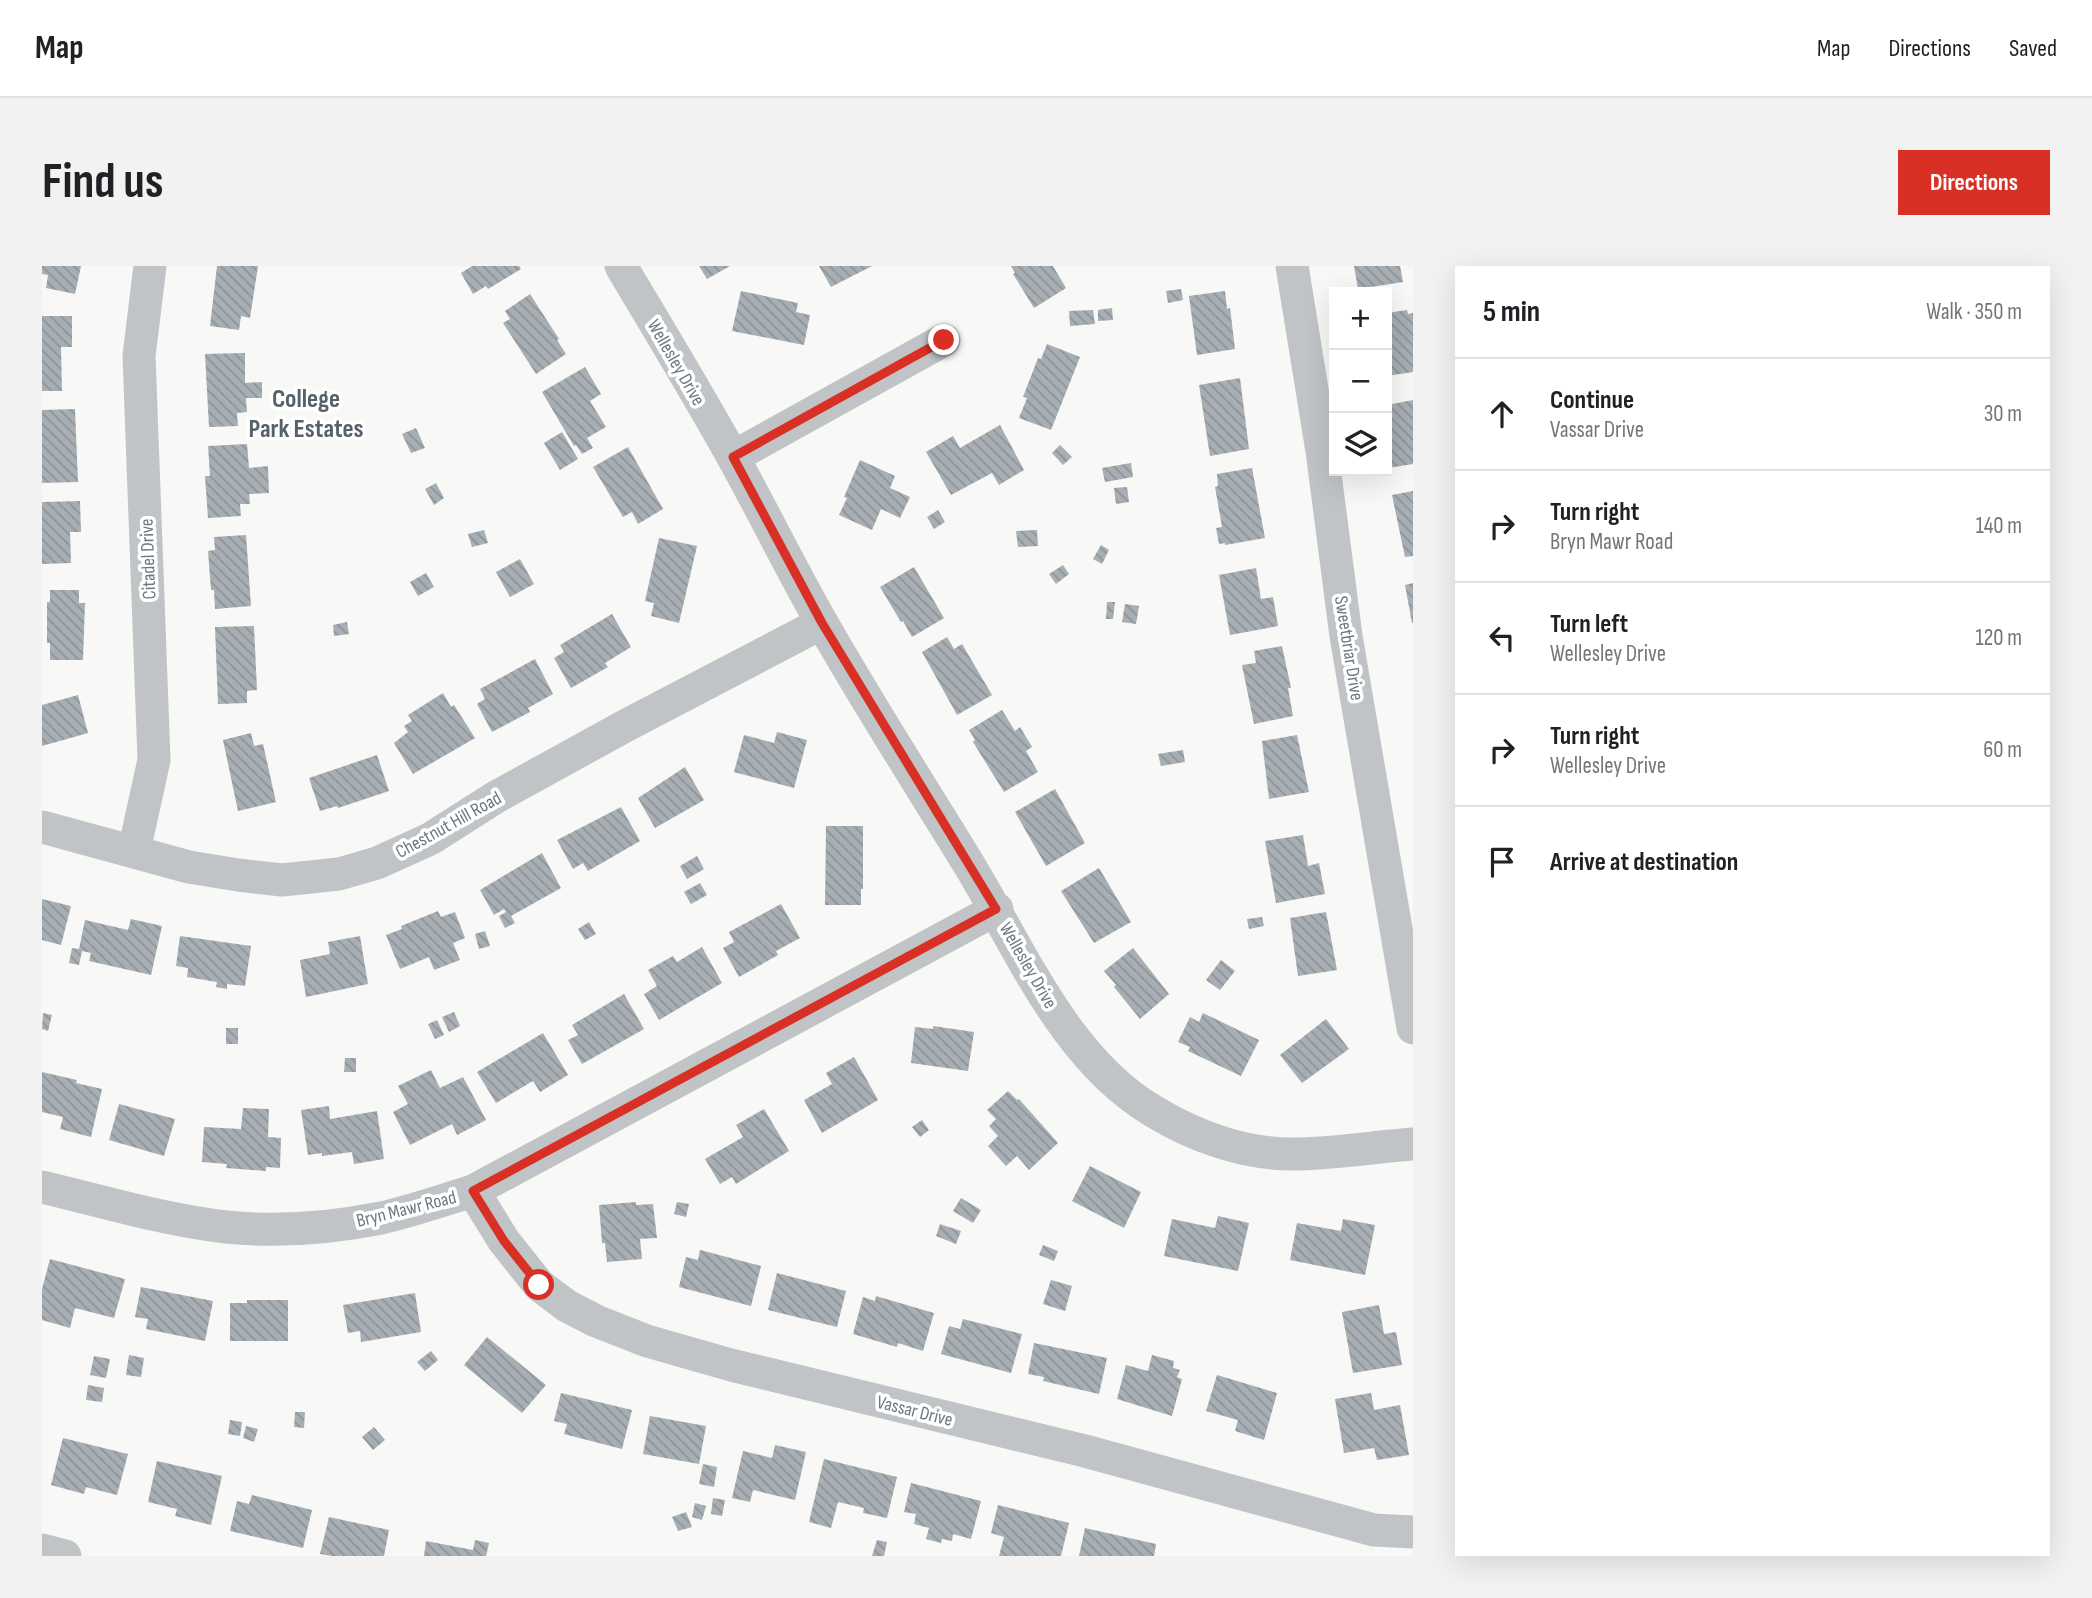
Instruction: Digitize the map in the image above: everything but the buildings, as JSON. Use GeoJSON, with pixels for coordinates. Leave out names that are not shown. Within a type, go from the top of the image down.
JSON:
{"type":"FeatureCollection","features":[{"type":"Feature","properties":{"kind":"street","name":"Citadel Drive"},"geometry":{"type":"LineString","coordinates":[[134,851],[154,760],[139,356],[150,266]]}},
{"type":"Feature","properties":{"kind":"street","name":"Wellesley Drive"},"geometry":{"type":"LineString","coordinates":[[621,266],[733,457],[822,623],[996,909],[1048,1000],[1076,1041],[1124,1091],[1151,1110],[1204,1136],[1250,1149],[1292,1154],[1413,1144]]}},
{"type":"Feature","properties":{"kind":"street","name":"Sweetbriar Drive"},"geometry":{"type":"LineString","coordinates":[[1292,266],[1322,450],[1346,636],[1413,1028]]}},
{"type":"Feature","properties":{"kind":"street"},"geometry":{"type":"LineString","coordinates":[[733,457],[944,340]]}},
{"type":"Feature","properties":{"kind":"street","name":"Chestnut Hill Road"},"geometry":{"type":"LineString","coordinates":[[42,827],[188,867],[282,880],[339,874],[377,863],[430,839],[531,778],[822,623]]}},
{"type":"Feature","properties":{"kind":"street","name":"Bryn Mawr Road"},"geometry":{"type":"LineString","coordinates":[[42,1187],[225,1227],[327,1225],[381,1218],[473,1191],[996,909]]}},
{"type":"Feature","properties":{"kind":"street","name":"Vassar Drive"},"geometry":{"type":"LineString","coordinates":[[473,1191],[504,1241],[539,1285],[576,1311],[648,1341],[731,1365],[1085,1451],[1374,1530],[1413,1532]]}},
{"type":"Feature","properties":{"kind":"street"},"geometry":{"type":"LineString","coordinates":[[42,1550],[65,1556]]}},
{"type":"Feature","properties":{"kind":"district","name":"College Park Estates"},"geometry":{"type":"Point","coordinates":[306,413]}},
{"type":"Feature","properties":{"kind":"route"},"geometry":{"type":"LineString","coordinates":[[539,1285],[504,1241],[473,1191],[996,909],[822,623],[733,457],[944,340]]}}]}
